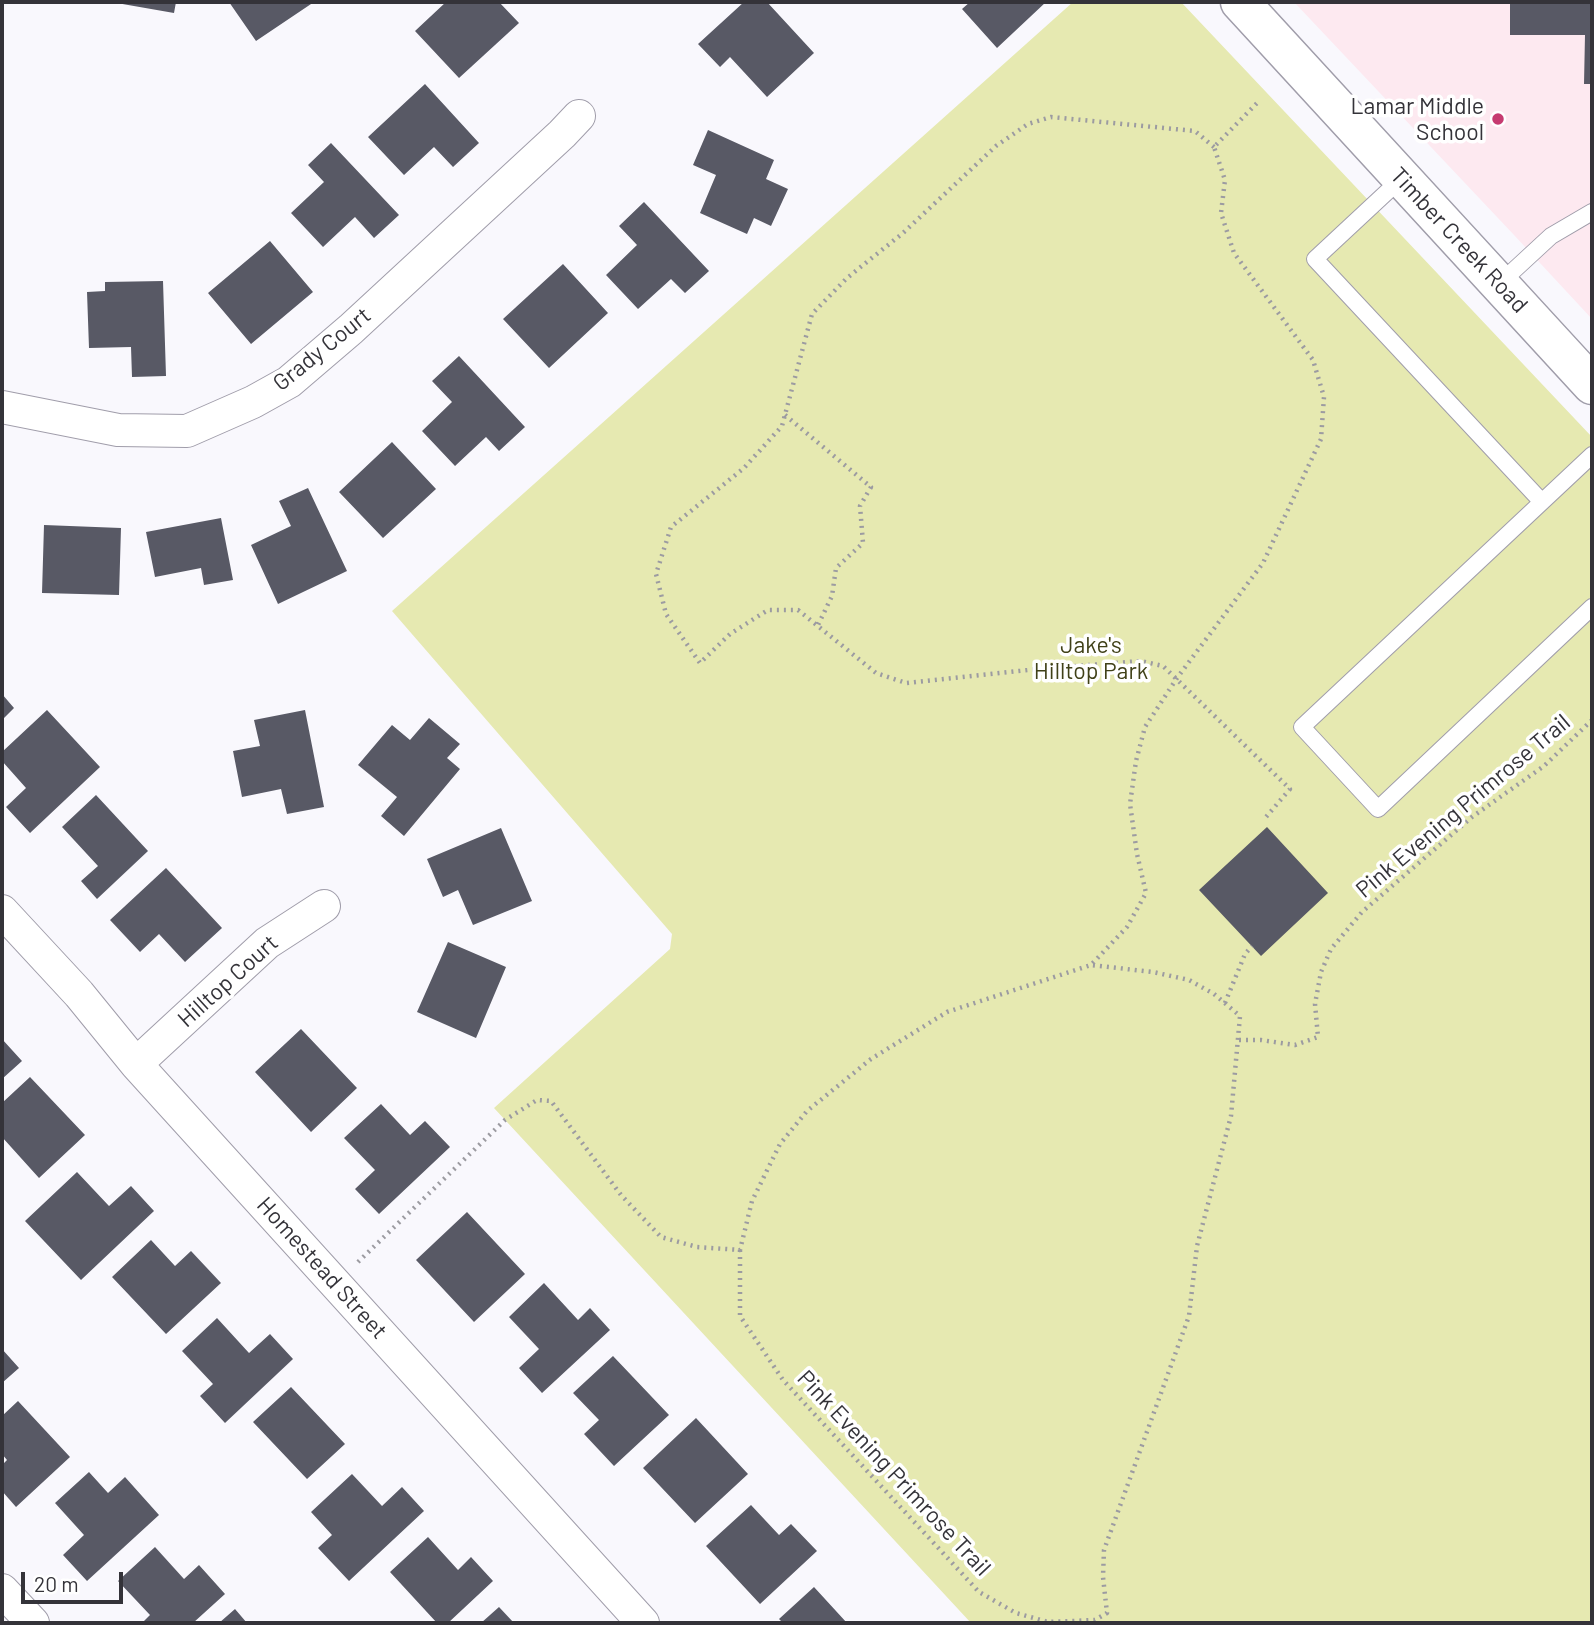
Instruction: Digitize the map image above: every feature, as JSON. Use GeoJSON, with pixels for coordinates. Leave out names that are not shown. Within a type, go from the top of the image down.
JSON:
{"type":"FeatureCollection","features":[{"type":"Feature","properties":{"kind":"street","name":"Timber Creek Road"},"geometry":{"type":"LineString","coordinates":[[1240,2],[1592,385]]}},
{"type":"Feature","properties":{"kind":"street","name":"Grady Court"},"geometry":{"type":"LineString","coordinates":[[2,407],[118,430],[187,431],[253,402],[289,382],[351,329],[579,116]]}},
{"type":"Feature","properties":{"kind":"street","name":"Hilltop Court"},"geometry":{"type":"LineString","coordinates":[[136,1064],[267,943],[324,906]]}},
{"type":"Feature","properties":{"kind":"street","name":"Homestead Street"},"geometry":{"type":"LineString","coordinates":[[2,911],[79,994],[136,1064],[643,1623]]}},
{"type":"Feature","properties":{"kind":"street"},"geometry":{"type":"LineString","coordinates":[[2,1590],[33,1623]]}},
{"type":"Feature","properties":{"kind":"lane"},"geometry":{"type":"LineString","coordinates":[[1402,178],[1315,259],[1542,502]]}},
{"type":"Feature","properties":{"kind":"lane"},"geometry":{"type":"LineString","coordinates":[[1499,284],[1551,236],[1592,212]]}},
{"type":"Feature","properties":{"kind":"lane"},"geometry":{"type":"LineString","coordinates":[[1592,455],[1302,727],[1378,808],[1592,607]]}},
{"type":"Feature","properties":{"kind":"path"},"geometry":{"type":"LineString","coordinates":[[1260,100],[1214,147],[1195,131],[1051,117],[1028,124],[996,146],[903,233],[847,278],[812,314],[782,426],[744,468],[671,527],[656,574],[666,614],[700,663],[730,634],[768,610],[798,610],[876,673],[906,683],[1038,668],[1141,661],[1163,666],[1290,789],[1266,817]]}},
{"type":"Feature","properties":{"kind":"path","name":"Pink Evening Primrose Trail"},"geometry":{"type":"LineString","coordinates":[[1091,965],[1127,927],[1146,893],[1130,804],[1136,761],[1145,727],[1177,678],[1263,563],[1321,439],[1324,397],[1313,360],[1234,253],[1221,214],[1225,180],[1214,147]]}},
{"type":"Feature","properties":{"kind":"path"},"geometry":{"type":"LineString","coordinates":[[785,415],[871,488],[860,506],[863,543],[836,568],[832,596],[818,625]]}},
{"type":"Feature","properties":{"kind":"path","name":"Pink Evening Primrose Trail"},"geometry":{"type":"LineString","coordinates":[[1239,1040],[1295,1045],[1318,1037],[1315,1004],[1321,972],[1331,949],[1362,912],[1472,817],[1544,766],[1592,720]]}},
{"type":"Feature","properties":{"kind":"path"},"geometry":{"type":"LineString","coordinates":[[1225,1003],[1245,954],[1252,946]]}},
{"type":"Feature","properties":{"kind":"path","name":"Pink Evening Primrose Trail"},"geometry":{"type":"LineString","coordinates":[[1091,965],[1153,972],[1188,980],[1225,1003],[1240,1016],[1231,1116],[1197,1246],[1189,1316],[1104,1550],[1103,1577],[1107,1613],[1095,1620],[1048,1622],[1017,1613],[979,1592],[783,1380],[740,1316],[740,1250],[752,1201],[780,1143],[807,1111],[871,1059],[947,1012],[1091,965]]}},
{"type":"Feature","properties":{"kind":"path"},"geometry":{"type":"LineString","coordinates":[[336,1283],[505,1119],[537,1100],[551,1101],[621,1195],[661,1237],[697,1247],[740,1250]]}},
{"type":"Feature","properties":{"kind":"shaded area","name":"Lamar Middle School"},"geometry":{"type":"Polygon","coordinates":[[[1294,2],[1592,2],[1592,319],[1514,235],[1294,2]]]}},
{"type":"Feature","properties":{"kind":"green space","name":"Jake's Hilltop Park"},"geometry":{"type":"Polygon","coordinates":[[[1073,2],[1181,2],[1592,437],[1592,1623],[971,1623],[494,1108],[670,949],[672,934],[392,611],[1073,2]]]}},
{"type":"Feature","properties":{"kind":"building"},"geometry":{"type":"Polygon","coordinates":[[[111,2],[176,2],[174,13],[111,2]]]}},
{"type":"Feature","properties":{"kind":"building"},"geometry":{"type":"Polygon","coordinates":[[[229,2],[314,2],[256,41],[229,2]]]}},
{"type":"Feature","properties":{"kind":"building"},"geometry":{"type":"Polygon","coordinates":[[[446,2],[499,2],[519,23],[459,78],[415,31],[446,2]]]}},
{"type":"Feature","properties":{"kind":"building"},"geometry":{"type":"Polygon","coordinates":[[[744,2],[767,2],[814,53],[767,97],[730,57],[720,67],[698,44],[744,2]]]}},
{"type":"Feature","properties":{"kind":"building"},"geometry":{"type":"Polygon","coordinates":[[[970,2],[1046,2],[997,48],[962,9],[970,2]]]}},
{"type":"Feature","properties":{"kind":"building"},"geometry":{"type":"Polygon","coordinates":[[[1510,2],[1592,2],[1592,84],[1584,84],[1585,35],[1510,35],[1510,2]]]}},
{"type":"Feature","properties":{"kind":"building"},"geometry":{"type":"Polygon","coordinates":[[[425,84],[479,143],[453,167],[434,147],[404,175],[368,137],[425,84]]]}},
{"type":"Feature","properties":{"kind":"building"},"geometry":{"type":"Polygon","coordinates":[[[708,130],[774,160],[766,179],[788,189],[771,226],[754,218],[747,234],[700,213],[716,175],[693,165],[708,130]]]}},
{"type":"Feature","properties":{"kind":"building"},"geometry":{"type":"Polygon","coordinates":[[[331,143],[399,215],[374,238],[355,217],[323,247],[291,213],[324,182],[308,165],[331,143]]]}},
{"type":"Feature","properties":{"kind":"building"},"geometry":{"type":"Polygon","coordinates":[[[644,202],[709,271],[685,293],[671,279],[638,309],[606,275],[637,245],[619,226],[644,202]]]}},
{"type":"Feature","properties":{"kind":"building"},"geometry":{"type":"Polygon","coordinates":[[[270,241],[313,292],[251,344],[208,293],[270,241]]]}},
{"type":"Feature","properties":{"kind":"building"},"geometry":{"type":"Polygon","coordinates":[[[563,264],[608,313],[549,368],[503,319],[563,264]]]}},
{"type":"Feature","properties":{"kind":"building"},"geometry":{"type":"Polygon","coordinates":[[[163,281],[166,376],[132,377],[131,347],[89,348],[87,292],[105,291],[105,282],[163,281]]]}},
{"type":"Feature","properties":{"kind":"building"},"geometry":{"type":"Polygon","coordinates":[[[459,356],[525,427],[499,451],[486,437],[455,466],[422,431],[452,402],[432,381],[459,356]]]}},
{"type":"Feature","properties":{"kind":"building"},"geometry":{"type":"Polygon","coordinates":[[[392,442],[436,489],[383,538],[339,492],[392,442]]]}},
{"type":"Feature","properties":{"kind":"building"},"geometry":{"type":"Polygon","coordinates":[[[308,488],[347,571],[278,604],[251,545],[291,526],[279,501],[308,488]]]}},
{"type":"Feature","properties":{"kind":"building"},"geometry":{"type":"Polygon","coordinates":[[[221,518],[233,580],[204,585],[201,568],[155,577],[146,532],[221,518]]]}},
{"type":"Feature","properties":{"kind":"building"},"geometry":{"type":"Polygon","coordinates":[[[44,525],[121,528],[119,595],[42,593],[44,525]]]}},
{"type":"Feature","properties":{"kind":"building"},"geometry":{"type":"Polygon","coordinates":[[[2,694],[14,708],[2,720],[2,694]]]}},
{"type":"Feature","properties":{"kind":"building"},"geometry":{"type":"Polygon","coordinates":[[[47,710],[100,767],[30,833],[6,807],[26,788],[2,761],[2,752],[47,710]]]}},
{"type":"Feature","properties":{"kind":"building"},"geometry":{"type":"Polygon","coordinates":[[[305,710],[324,807],[287,814],[281,789],[242,797],[233,751],[260,746],[254,720],[305,710]]]}},
{"type":"Feature","properties":{"kind":"building"},"geometry":{"type":"Polygon","coordinates":[[[429,718],[460,744],[447,758],[460,769],[404,836],[381,816],[397,797],[358,765],[392,725],[410,740],[429,718]]]}},
{"type":"Feature","properties":{"kind":"building"},"geometry":{"type":"Polygon","coordinates":[[[96,795],[148,851],[97,899],[81,881],[98,866],[62,827],[96,795]]]}},
{"type":"Feature","properties":{"kind":"building"},"geometry":{"type":"Polygon","coordinates":[[[1267,827],[1328,893],[1261,956],[1199,890],[1267,827]]]}},
{"type":"Feature","properties":{"kind":"building"},"geometry":{"type":"Polygon","coordinates":[[[501,828],[532,901],[473,925],[458,890],[443,897],[427,859],[501,828]]]}},
{"type":"Feature","properties":{"kind":"building"},"geometry":{"type":"Polygon","coordinates":[[[166,868],[222,928],[185,962],[159,934],[140,952],[110,920],[166,868]]]}},
{"type":"Feature","properties":{"kind":"building"},"geometry":{"type":"Polygon","coordinates":[[[448,942],[506,967],[476,1038],[417,1012],[448,942]]]}},
{"type":"Feature","properties":{"kind":"building"},"geometry":{"type":"Polygon","coordinates":[[[301,1029],[357,1088],[311,1132],[255,1072],[301,1029]]]}},
{"type":"Feature","properties":{"kind":"building"},"geometry":{"type":"Polygon","coordinates":[[[2,1039],[22,1061],[2,1079],[2,1039]]]}},
{"type":"Feature","properties":{"kind":"building"},"geometry":{"type":"Polygon","coordinates":[[[30,1077],[85,1135],[39,1178],[2,1137],[2,1103],[30,1077]]]}},
{"type":"Feature","properties":{"kind":"building"},"geometry":{"type":"Polygon","coordinates":[[[381,1104],[410,1135],[425,1121],[450,1147],[379,1214],[355,1189],[375,1170],[344,1138],[381,1104]]]}},
{"type":"Feature","properties":{"kind":"building"},"geometry":{"type":"Polygon","coordinates":[[[77,1172],[109,1206],[131,1186],[154,1211],[81,1280],[25,1221],[77,1172]]]}},
{"type":"Feature","properties":{"kind":"building"},"geometry":{"type":"Polygon","coordinates":[[[467,1212],[525,1274],[474,1322],[416,1260],[467,1212]]]}},
{"type":"Feature","properties":{"kind":"building"},"geometry":{"type":"Polygon","coordinates":[[[151,1240],[175,1266],[191,1251],[221,1283],[166,1334],[112,1277],[151,1240]]]}},
{"type":"Feature","properties":{"kind":"building"},"geometry":{"type":"Polygon","coordinates":[[[544,1283],[578,1320],[590,1308],[610,1330],[542,1393],[519,1368],[539,1349],[509,1317],[544,1283]]]}},
{"type":"Feature","properties":{"kind":"building"},"geometry":{"type":"Polygon","coordinates":[[[217,1318],[249,1353],[270,1334],[293,1359],[225,1423],[200,1396],[213,1384],[182,1351],[217,1318]]]}},
{"type":"Feature","properties":{"kind":"building"},"geometry":{"type":"Polygon","coordinates":[[[2,1349],[19,1368],[2,1383],[2,1349]]]}},
{"type":"Feature","properties":{"kind":"building"},"geometry":{"type":"Polygon","coordinates":[[[613,1356],[669,1415],[614,1466],[584,1434],[599,1420],[573,1393],[613,1356]]]}},
{"type":"Feature","properties":{"kind":"building"},"geometry":{"type":"Polygon","coordinates":[[[291,1387],[345,1444],[307,1479],[253,1422],[291,1387]]]}},
{"type":"Feature","properties":{"kind":"building"},"geometry":{"type":"Polygon","coordinates":[[[18,1401],[70,1457],[16,1507],[2,1491],[2,1465],[7,1460],[2,1454],[2,1416],[18,1401]]]}},
{"type":"Feature","properties":{"kind":"building"},"geometry":{"type":"Polygon","coordinates":[[[696,1418],[748,1474],[695,1523],[643,1468],[696,1418]]]}},
{"type":"Feature","properties":{"kind":"building"},"geometry":{"type":"Polygon","coordinates":[[[89,1472],[108,1493],[125,1477],[159,1515],[87,1581],[63,1555],[84,1535],[55,1503],[89,1472]]]}},
{"type":"Feature","properties":{"kind":"building"},"geometry":{"type":"Polygon","coordinates":[[[352,1474],[382,1506],[402,1487],[424,1511],[349,1581],[318,1548],[332,1535],[311,1512],[352,1474]]]}},
{"type":"Feature","properties":{"kind":"building"},"geometry":{"type":"Polygon","coordinates":[[[751,1505],[779,1535],[791,1524],[817,1551],[760,1604],[706,1546],[751,1505]]]}},
{"type":"Feature","properties":{"kind":"building"},"geometry":{"type":"Polygon","coordinates":[[[428,1537],[458,1570],[471,1557],[493,1581],[448,1623],[437,1623],[390,1572],[428,1537]]]}},
{"type":"Feature","properties":{"kind":"building"},"geometry":{"type":"Polygon","coordinates":[[[155,1547],[184,1579],[199,1565],[225,1594],[193,1623],[142,1623],[150,1615],[118,1581],[155,1547]]]}},
{"type":"Feature","properties":{"kind":"building"},"geometry":{"type":"Polygon","coordinates":[[[814,1587],[847,1623],[783,1623],[779,1619],[814,1587]]]}},
{"type":"Feature","properties":{"kind":"building"},"geometry":{"type":"Polygon","coordinates":[[[499,1607],[514,1623],[481,1623],[499,1607]]]}},
{"type":"Feature","properties":{"kind":"building"},"geometry":{"type":"Polygon","coordinates":[[[235,1609],[247,1623],[219,1623],[235,1609]]]}},
{"type":"Feature","properties":{"kind":"place","name":"Lamar Middle School"},"geometry":{"type":"Point","coordinates":[1498,119]}}]}
